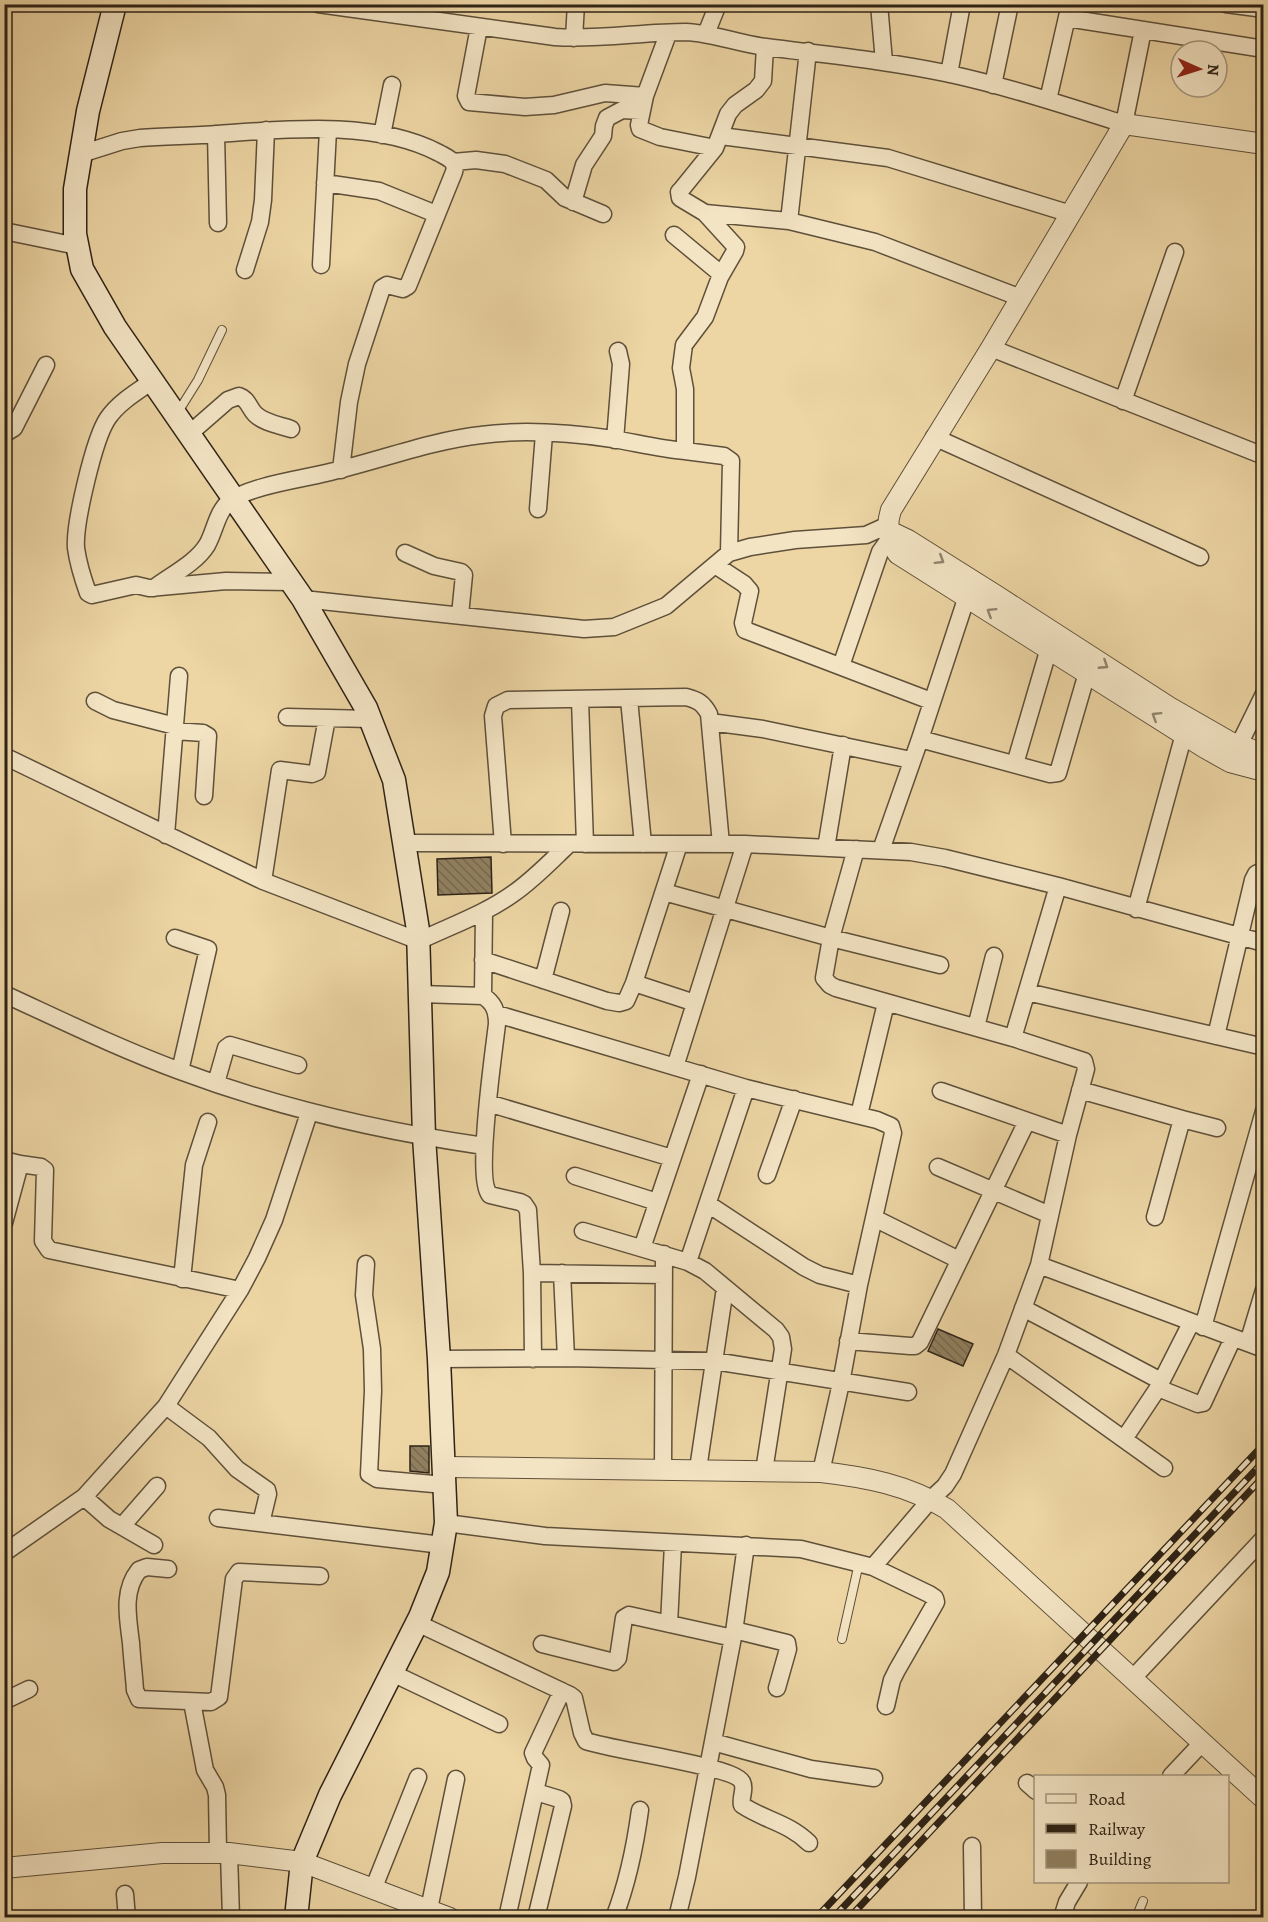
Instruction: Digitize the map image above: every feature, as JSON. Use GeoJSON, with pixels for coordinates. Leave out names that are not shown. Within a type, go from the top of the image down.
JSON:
{"type":"FeatureCollection","features":[{"type":"Feature","properties":{"kind":"main road"},"geometry":{"type":"LineString","coordinates":[[115,4],[88,111],[75,189],[75,234],[82,269],[115,327],[154,380],[297,590],[370,719],[394,780],[418,941],[424,1137],[439,1359],[446,1522],[438,1572],[417,1623],[330,1795],[303,1862],[296,1917]]}},
{"type":"Feature","properties":{"kind":"street"},"geometry":{"type":"LineString","coordinates":[[318,4],[432,12],[479,27],[574,39],[687,32],[706,34],[765,47],[884,62],[949,74],[1048,100],[1124,124],[1263,144]]}},
{"type":"Feature","properties":{"kind":"street"},"geometry":{"type":"LineString","coordinates":[[574,39],[576,4]]}},
{"type":"Feature","properties":{"kind":"street"},"geometry":{"type":"LineString","coordinates":[[706,34],[718,4]]}},
{"type":"Feature","properties":{"kind":"street"},"geometry":{"type":"LineString","coordinates":[[879,4],[884,62]]}},
{"type":"Feature","properties":{"kind":"street"},"geometry":{"type":"LineString","coordinates":[[949,74],[962,4]]}},
{"type":"Feature","properties":{"kind":"street"},"geometry":{"type":"LineString","coordinates":[[993,85],[1010,4]]}},
{"type":"Feature","properties":{"kind":"street"},"geometry":{"type":"LineString","coordinates":[[1226,4],[1263,9]]}},
{"type":"Feature","properties":{"kind":"street"},"geometry":{"type":"LineString","coordinates":[[1048,100],[1068,11],[1143,30],[1263,49]]}},
{"type":"Feature","properties":{"kind":"street"},"geometry":{"type":"LineString","coordinates":[[479,27],[466,96],[468,102],[525,106],[554,105],[605,93],[643,104]]}},
{"type":"Feature","properties":{"kind":"street"},"geometry":{"type":"LineString","coordinates":[[841,666],[880,552],[891,532],[891,510],[991,348],[1124,124],[1143,30]]}},
{"type":"Feature","properties":{"kind":"street"},"geometry":{"type":"LineString","coordinates":[[668,34],[643,104],[639,125],[640,129],[648,133],[718,142],[797,146],[896,160],[1071,214]]}},
{"type":"Feature","properties":{"kind":"street"},"geometry":{"type":"LineString","coordinates":[[765,47],[763,81],[728,114],[718,142],[679,192],[681,198],[692,207],[705,213],[789,221],[875,242],[1021,298]]}},
{"type":"Feature","properties":{"kind":"street"},"geometry":{"type":"LineString","coordinates":[[789,221],[808,51]]}},
{"type":"Feature","properties":{"kind":"street"},"geometry":{"type":"LineString","coordinates":[[382,135],[392,85]]}},
{"type":"Feature","properties":{"kind":"street"},"geometry":{"type":"LineString","coordinates":[[573,202],[584,165],[603,136],[607,118],[622,110],[643,104]]}},
{"type":"Feature","properties":{"kind":"street"},"geometry":{"type":"LineString","coordinates":[[81,154],[122,141],[140,138],[266,130],[328,130],[382,135],[423,146],[453,162],[456,167],[408,286],[403,289],[387,285],[382,288],[357,364],[349,402],[341,470]]}},
{"type":"Feature","properties":{"kind":"street"},"geometry":{"type":"LineString","coordinates":[[245,270],[260,222],[266,130]]}},
{"type":"Feature","properties":{"kind":"street"},"geometry":{"type":"LineString","coordinates":[[321,265],[328,130]]}},
{"type":"Feature","properties":{"kind":"street"},"geometry":{"type":"LineString","coordinates":[[216,134],[218,222]]}},
{"type":"Feature","properties":{"kind":"street"},"geometry":{"type":"LineString","coordinates":[[453,162],[476,160],[505,164],[546,180],[560,196],[603,214]]}},
{"type":"Feature","properties":{"kind":"street"},"geometry":{"type":"LineString","coordinates":[[325,183],[379,191],[436,213]]}},
{"type":"Feature","properties":{"kind":"street"},"geometry":{"type":"LineString","coordinates":[[685,451],[685,389],[681,368],[684,345],[705,316],[721,274],[736,247],[705,213]]}},
{"type":"Feature","properties":{"kind":"street"},"geometry":{"type":"LineString","coordinates":[[4,231],[77,246]]}},
{"type":"Feature","properties":{"kind":"street"},"geometry":{"type":"LineString","coordinates":[[674,235],[721,274]]}},
{"type":"Feature","properties":{"kind":"street"},"geometry":{"type":"LineString","coordinates":[[1123,401],[1175,252]]}},
{"type":"Feature","properties":{"kind":"street"},"geometry":{"type":"LineString","coordinates":[[991,348],[1263,456]]}},
{"type":"Feature","properties":{"kind":"street"},"geometry":{"type":"LineString","coordinates":[[615,440],[621,364],[618,351]]}},
{"type":"Feature","properties":{"kind":"street"},"geometry":{"type":"LineString","coordinates":[[4,434],[12,432],[46,365]]}},
{"type":"Feature","properties":{"kind":"street"},"geometry":{"type":"LineString","coordinates":[[154,380],[116,408],[101,429],[83,497],[76,547],[89,594],[136,585],[154,588],[225,581],[460,615],[584,629],[614,627],[666,606],[729,553],[750,547],[795,540],[891,532],[1049,648],[1087,673],[1263,771]]}},
{"type":"Feature","properties":{"kind":"street"},"geometry":{"type":"LineString","coordinates":[[189,434],[228,400],[239,396],[244,398],[254,413],[261,418],[291,429]]}},
{"type":"Feature","properties":{"kind":"street"},"geometry":{"type":"LineString","coordinates":[[154,588],[198,555],[207,545],[224,508],[235,498],[442,441],[482,434],[544,434],[615,440],[662,449],[724,456],[731,461],[729,553]]}},
{"type":"Feature","properties":{"kind":"street"},"geometry":{"type":"LineString","coordinates":[[538,509],[544,434]]}},
{"type":"Feature","properties":{"kind":"street"},"geometry":{"type":"LineString","coordinates":[[934,437],[1200,557]]}},
{"type":"Feature","properties":{"kind":"street"},"geometry":{"type":"LineString","coordinates":[[405,553],[434,566],[464,575],[460,615]]}},
{"type":"Feature","properties":{"kind":"street"},"geometry":{"type":"LineString","coordinates":[[715,565],[744,584],[750,591],[743,623],[745,630],[931,700]]}},
{"type":"Feature","properties":{"kind":"street"},"geometry":{"type":"LineString","coordinates":[[881,850],[970,589]]}},
{"type":"Feature","properties":{"kind":"street"},"geometry":{"type":"LineString","coordinates":[[970,589],[1187,727]]}},
{"type":"Feature","properties":{"kind":"street"},"geometry":{"type":"LineString","coordinates":[[1015,765],[1049,648]]}},
{"type":"Feature","properties":{"kind":"street"},"geometry":{"type":"LineString","coordinates":[[920,739],[1050,774],[1058,773],[1087,673]]}},
{"type":"Feature","properties":{"kind":"street"},"geometry":{"type":"LineString","coordinates":[[166,835],[179,676]]}},
{"type":"Feature","properties":{"kind":"street"},"geometry":{"type":"LineString","coordinates":[[1234,754],[1263,694]]}},
{"type":"Feature","properties":{"kind":"street"},"geometry":{"type":"LineString","coordinates":[[503,844],[494,716],[496,706],[508,700],[686,697],[696,699],[705,705],[709,714],[721,844]]}},
{"type":"Feature","properties":{"kind":"street"},"geometry":{"type":"LineString","coordinates":[[629,699],[643,844]]}},
{"type":"Feature","properties":{"kind":"street"},"geometry":{"type":"LineString","coordinates":[[577,844],[580,700]]}},
{"type":"Feature","properties":{"kind":"street"},"geometry":{"type":"LineString","coordinates":[[95,701],[121,712],[208,736],[204,796]]}},
{"type":"Feature","properties":{"kind":"street"},"geometry":{"type":"LineString","coordinates":[[287,717],[370,719]]}},
{"type":"Feature","properties":{"kind":"street"},"geometry":{"type":"LineString","coordinates":[[263,881],[280,770],[312,774],[317,772],[327,718]]}},
{"type":"Feature","properties":{"kind":"street"},"geometry":{"type":"LineString","coordinates":[[710,722],[763,729],[911,760]]}},
{"type":"Feature","properties":{"kind":"street"},"geometry":{"type":"LineString","coordinates":[[1136,909],[1187,727]]}},
{"type":"Feature","properties":{"kind":"street"},"geometry":{"type":"LineString","coordinates":[[826,848],[843,745]]}},
{"type":"Feature","properties":{"kind":"street"},"geometry":{"type":"LineString","coordinates":[[1234,754],[1263,754]]}},
{"type":"Feature","properties":{"kind":"street"},"geometry":{"type":"LineString","coordinates":[[4,756],[263,881],[418,941],[484,911],[512,894],[577,844]]}},
{"type":"Feature","properties":{"kind":"street"},"geometry":{"type":"LineString","coordinates":[[405,843],[745,844],[911,852],[945,858],[1058,886],[1263,943]]}},
{"type":"Feature","properties":{"kind":"street"},"geometry":{"type":"LineString","coordinates":[[483,960],[619,1004],[626,1001],[634,983],[679,844]]}},
{"type":"Feature","properties":{"kind":"street"},"geometry":{"type":"LineString","coordinates":[[675,1067],[745,844]]}},
{"type":"Feature","properties":{"kind":"street"},"geometry":{"type":"LineString","coordinates":[[856,849],[831,938],[824,978],[830,985],[1084,1061],[1086,1069],[1068,1135],[1039,1265],[1006,1356],[953,1474],[945,1486],[866,1565]]}},
{"type":"Feature","properties":{"kind":"street"},"geometry":{"type":"LineString","coordinates":[[1216,1036],[1253,880],[1256,874],[1263,870]]}},
{"type":"Feature","properties":{"kind":"street"},"geometry":{"type":"LineString","coordinates":[[1013,1038],[1058,886]]}},
{"type":"Feature","properties":{"kind":"street"},"geometry":{"type":"LineString","coordinates":[[663,892],[940,965]]}},
{"type":"Feature","properties":{"kind":"street"},"geometry":{"type":"LineString","coordinates":[[483,996],[484,911]]}},
{"type":"Feature","properties":{"kind":"street"},"geometry":{"type":"LineString","coordinates":[[543,980],[561,911]]}},
{"type":"Feature","properties":{"kind":"street"},"geometry":{"type":"LineString","coordinates":[[175,938],[208,949],[180,1071]]}},
{"type":"Feature","properties":{"kind":"street"},"geometry":{"type":"LineString","coordinates":[[976,1027],[994,957]]}},
{"type":"Feature","properties":{"kind":"street"},"geometry":{"type":"LineString","coordinates":[[634,983],[695,1003]]}},
{"type":"Feature","properties":{"kind":"street"},"geometry":{"type":"LineString","coordinates":[[1027,992],[1263,1047]]}},
{"type":"Feature","properties":{"kind":"street"},"geometry":{"type":"LineString","coordinates":[[4,994],[115,1046],[180,1071],[309,1113],[424,1137],[484,1146]]}},
{"type":"Feature","properties":{"kind":"street"},"geometry":{"type":"LineString","coordinates":[[420,994],[483,996],[489,1000],[497,1014],[484,1146],[487,1192],[495,1197],[520,1202],[527,1207],[533,1359]]}},
{"type":"Feature","properties":{"kind":"street"},"geometry":{"type":"LineString","coordinates":[[859,1115],[886,1003]]}},
{"type":"Feature","properties":{"kind":"street"},"geometry":{"type":"LineString","coordinates":[[497,1014],[746,1088],[886,1122],[891,1126],[893,1133],[821,1472]]}},
{"type":"Feature","properties":{"kind":"street"},"geometry":{"type":"LineString","coordinates":[[216,1083],[225,1052],[230,1046],[298,1065]]}},
{"type":"Feature","properties":{"kind":"street"},"geometry":{"type":"LineString","coordinates":[[642,1248],[701,1074]]}},
{"type":"Feature","properties":{"kind":"street"},"geometry":{"type":"LineString","coordinates":[[688,1262],[746,1088]]}},
{"type":"Feature","properties":{"kind":"street"},"geometry":{"type":"LineString","coordinates":[[1080,1090],[1217,1128]]}},
{"type":"Feature","properties":{"kind":"street"},"geometry":{"type":"LineString","coordinates":[[941,1091],[1068,1135]]}},
{"type":"Feature","properties":{"kind":"street"},"geometry":{"type":"LineString","coordinates":[[766,1175],[794,1100]]}},
{"type":"Feature","properties":{"kind":"street"},"geometry":{"type":"LineString","coordinates":[[489,1103],[672,1158]]}},
{"type":"Feature","properties":{"kind":"street"},"geometry":{"type":"LineString","coordinates":[[1124,1439],[1197,1325],[1263,1111]]}},
{"type":"Feature","properties":{"kind":"street"},"geometry":{"type":"LineString","coordinates":[[4,1553],[84,1497],[166,1406],[240,1290],[273,1220],[309,1113]]}},
{"type":"Feature","properties":{"kind":"street"},"geometry":{"type":"LineString","coordinates":[[1155,1217],[1182,1119]]}},
{"type":"Feature","properties":{"kind":"street"},"geometry":{"type":"LineString","coordinates":[[848,1341],[915,1346],[920,1342],[1027,1121]]}},
{"type":"Feature","properties":{"kind":"street"},"geometry":{"type":"LineString","coordinates":[[182,1280],[194,1165],[208,1122]]}},
{"type":"Feature","properties":{"kind":"street"},"geometry":{"type":"LineString","coordinates":[[4,1223],[12,1162],[41,1167],[45,1170],[42,1241],[49,1250],[182,1280],[240,1290]]}},
{"type":"Feature","properties":{"kind":"street"},"geometry":{"type":"LineString","coordinates":[[938,1167],[1050,1215]]}},
{"type":"Feature","properties":{"kind":"street"},"geometry":{"type":"LineString","coordinates":[[575,1176],[657,1202]]}},
{"type":"Feature","properties":{"kind":"street"},"geometry":{"type":"LineString","coordinates":[[708,1204],[804,1267],[820,1275],[859,1285]]}},
{"type":"Feature","properties":{"kind":"street"},"geometry":{"type":"LineString","coordinates":[[874,1218],[959,1260]]}},
{"type":"Feature","properties":{"kind":"street"},"geometry":{"type":"LineString","coordinates":[[583,1231],[688,1262],[705,1271],[776,1330],[783,1343],[764,1471]]}},
{"type":"Feature","properties":{"kind":"street"},"geometry":{"type":"LineString","coordinates":[[663,1469],[664,1254]]}},
{"type":"Feature","properties":{"kind":"street"},"geometry":{"type":"LineString","coordinates":[[366,1264],[364,1295],[372,1349],[373,1391],[369,1474],[377,1479],[698,1469],[821,1472],[855,1476],[910,1489],[947,1509],[1263,1799]]}},
{"type":"Feature","properties":{"kind":"street"},"geometry":{"type":"LineString","coordinates":[[1039,1265],[1248,1343]]}},
{"type":"Feature","properties":{"kind":"street"},"geometry":{"type":"LineString","coordinates":[[531,1273],[664,1275]]}},
{"type":"Feature","properties":{"kind":"street"},"geometry":{"type":"LineString","coordinates":[[562,1273],[566,1358]]}},
{"type":"Feature","properties":{"kind":"street"},"geometry":{"type":"LineString","coordinates":[[698,1469],[724,1288]]}},
{"type":"Feature","properties":{"kind":"street"},"geometry":{"type":"LineString","coordinates":[[1023,1308],[1198,1404],[1203,1403],[1248,1343],[1263,1290]]}},
{"type":"Feature","properties":{"kind":"street"},"geometry":{"type":"LineString","coordinates":[[1006,1356],[1164,1468]]}},
{"type":"Feature","properties":{"kind":"street"},"geometry":{"type":"LineString","coordinates":[[439,1359],[566,1358],[714,1361],[908,1392]]}},
{"type":"Feature","properties":{"kind":"street"},"geometry":{"type":"LineString","coordinates":[[166,1406],[209,1438],[237,1469],[267,1490],[261,1523]]}},
{"type":"Feature","properties":{"kind":"street"},"geometry":{"type":"LineString","coordinates":[[123,1525],[157,1486]]}},
{"type":"Feature","properties":{"kind":"street"},"geometry":{"type":"LineString","coordinates":[[84,1497],[109,1519],[123,1525],[154,1545]]}},
{"type":"Feature","properties":{"kind":"street"},"geometry":{"type":"LineString","coordinates":[[218,1518],[442,1545]]}},
{"type":"Feature","properties":{"kind":"street"},"geometry":{"type":"LineString","coordinates":[[446,1522],[545,1536],[801,1549],[866,1565],[929,1594],[935,1598],[936,1602],[892,1680],[886,1706]]}},
{"type":"Feature","properties":{"kind":"street"},"geometry":{"type":"LineString","coordinates":[[1132,1679],[1263,1538]]}},
{"type":"Feature","properties":{"kind":"street"},"geometry":{"type":"LineString","coordinates":[[669,1624],[673,1544]]}},
{"type":"Feature","properties":{"kind":"street"},"geometry":{"type":"LineString","coordinates":[[677,1917],[687,1877],[734,1634],[746,1545]]}},
{"type":"Feature","properties":{"kind":"street"},"geometry":{"type":"LineString","coordinates":[[168,1569],[142,1567],[131,1584],[127,1611],[135,1690],[139,1699],[211,1702],[219,1697],[236,1574],[244,1571],[320,1576]]}},
{"type":"Feature","properties":{"kind":"street"},"geometry":{"type":"LineString","coordinates":[[542,1644],[614,1662],[618,1658],[626,1616],[787,1643],[788,1649],[777,1688]]}},
{"type":"Feature","properties":{"kind":"street"},"geometry":{"type":"LineString","coordinates":[[417,1623],[562,1690],[574,1698],[586,1741],[708,1767],[739,1779],[743,1786],[742,1805],[800,1833],[809,1843]]}},
{"type":"Feature","properties":{"kind":"street"},"geometry":{"type":"LineString","coordinates":[[392,1673],[499,1724]]}},
{"type":"Feature","properties":{"kind":"street"},"geometry":{"type":"LineString","coordinates":[[4,1701],[29,1689]]}},
{"type":"Feature","properties":{"kind":"street"},"geometry":{"type":"LineString","coordinates":[[507,1917],[541,1764],[534,1758],[533,1753],[562,1690]]}},
{"type":"Feature","properties":{"kind":"street"},"geometry":{"type":"LineString","coordinates":[[192,1702],[204,1770],[215,1787],[217,1795],[231,1917]]}},
{"type":"Feature","properties":{"kind":"street"},"geometry":{"type":"LineString","coordinates":[[713,1742],[811,1769],[874,1778]]}},
{"type":"Feature","properties":{"kind":"street"},"geometry":{"type":"LineString","coordinates":[[1172,1775],[1202,1743]]}},
{"type":"Feature","properties":{"kind":"street"},"geometry":{"type":"LineString","coordinates":[[374,1887],[418,1777]]}},
{"type":"Feature","properties":{"kind":"street"},"geometry":{"type":"LineString","coordinates":[[4,1868],[162,1853],[224,1852],[303,1862],[374,1887],[441,1915],[456,1779]]}},
{"type":"Feature","properties":{"kind":"street"},"geometry":{"type":"LineString","coordinates":[[536,1792],[559,1799],[563,1806],[536,1917]]}},
{"type":"Feature","properties":{"kind":"street"},"geometry":{"type":"LineString","coordinates":[[614,1917],[629,1874],[636,1845],[640,1810]]}},
{"type":"Feature","properties":{"kind":"street"},"geometry":{"type":"LineString","coordinates":[[972,1846],[973,1917]]}},
{"type":"Feature","properties":{"kind":"street"},"geometry":{"type":"LineString","coordinates":[[1062,1917],[1066,1902],[1078,1883]]}},
{"type":"Feature","properties":{"kind":"street"},"geometry":{"type":"LineString","coordinates":[[125,1894],[127,1917]]}},
{"type":"Feature","properties":{"kind":"lane"},"geometry":{"type":"LineString","coordinates":[[176,415],[198,380],[222,330]]}},
{"type":"Feature","properties":{"kind":"lane"},"geometry":{"type":"LineString","coordinates":[[842,1640],[866,1565]]}},
{"type":"Feature","properties":{"kind":"lane"},"geometry":{"type":"LineString","coordinates":[[1136,1917],[1143,1901]]}},
{"type":"Feature","properties":{"kind":"building"},"geometry":{"type":"Polygon","coordinates":[[[491,857],[492,893],[438,895],[437,859],[491,857]]]}},
{"type":"Feature","properties":{"kind":"building"},"geometry":{"type":"Polygon","coordinates":[[[938,1329],[973,1344],[963,1366],[928,1351],[938,1329]]]}},
{"type":"Feature","properties":{"kind":"building"},"geometry":{"type":"Polygon","coordinates":[[[410,1446],[429,1446],[429,1473],[410,1471],[410,1446]]]}},
{"type":"Feature","properties":{"kind":"railway"},"geometry":{"type":"LineString","coordinates":[[816,1918],[1264,1444]]}},
{"type":"Feature","properties":{"kind":"railway"},"geometry":{"type":"LineString","coordinates":[[833,1918],[1264,1461]]}},
{"type":"Feature","properties":{"kind":"railway"},"geometry":{"type":"LineString","coordinates":[[849,1918],[1264,1476]]}}]}
